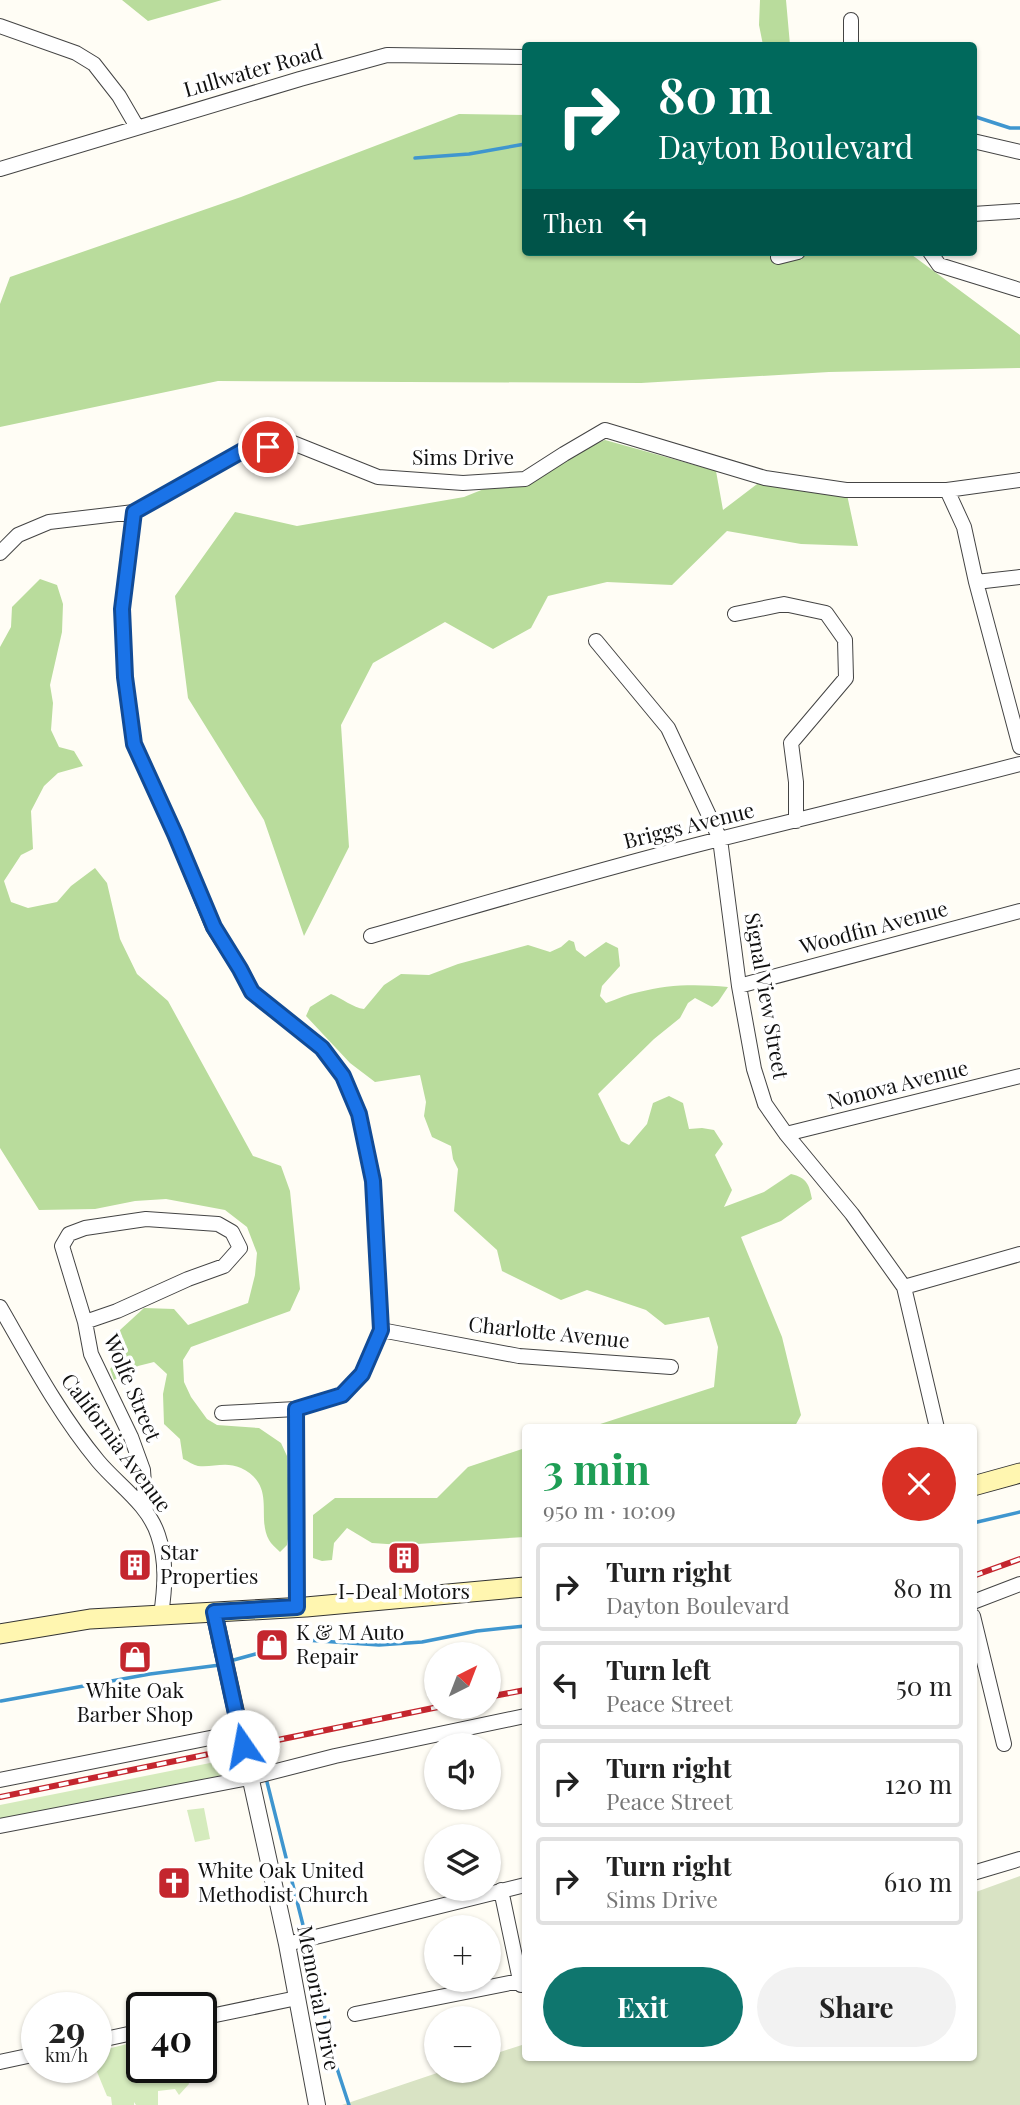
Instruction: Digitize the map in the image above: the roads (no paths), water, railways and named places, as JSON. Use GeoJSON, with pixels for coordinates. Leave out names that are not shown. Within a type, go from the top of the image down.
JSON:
{"type":"FeatureCollection","features":[{"type":"Feature","properties":{"kind":"main road"},"geometry":{"type":"LineString","coordinates":[[977,1485],[1020,1473]]}},
{"type":"Feature","properties":{"kind":"main road"},"geometry":{"type":"LineString","coordinates":[[0,1634],[90,1619],[297,1607],[522,1587]]}},
{"type":"Feature","properties":{"kind":"street"},"geometry":{"type":"LineString","coordinates":[[851,20],[851,42]]}},
{"type":"Feature","properties":{"kind":"street"},"geometry":{"type":"LineString","coordinates":[[0,26],[76,53],[94,64],[119,96],[137,127]]}},
{"type":"Feature","properties":{"kind":"street","name":"Lullwater Road"},"geometry":{"type":"LineString","coordinates":[[0,169],[387,55],[522,57]]}},
{"type":"Feature","properties":{"kind":"street"},"geometry":{"type":"LineString","coordinates":[[977,142],[1020,152]]}},
{"type":"Feature","properties":{"kind":"street"},"geometry":{"type":"LineString","coordinates":[[977,214],[1020,211]]}},
{"type":"Feature","properties":{"kind":"street"},"geometry":{"type":"LineString","coordinates":[[778,257],[782,256]]}},
{"type":"Feature","properties":{"kind":"street"},"geometry":{"type":"LineString","coordinates":[[933,256],[939,265],[1020,290]]}},
{"type":"Feature","properties":{"kind":"street","name":"Sims Drive"},"geometry":{"type":"LineString","coordinates":[[0,552],[18,535],[49,522],[134,512],[244,450],[293,443],[378,477],[463,483],[525,480],[605,430],[765,478],[846,490],[947,490],[1020,480]]}},
{"type":"Feature","properties":{"kind":"street"},"geometry":{"type":"LineString","coordinates":[[947,490],[964,527],[1020,747]]}},
{"type":"Feature","properties":{"kind":"street"},"geometry":{"type":"LineString","coordinates":[[134,512],[122,609],[125,677],[134,744],[214,927],[252,992],[322,1048],[343,1076],[359,1114],[373,1181],[381,1330],[362,1374],[342,1395],[296,1409],[222,1413]]}},
{"type":"Feature","properties":{"kind":"street"},"geometry":{"type":"LineString","coordinates":[[976,582],[1020,577]]}},
{"type":"Feature","properties":{"kind":"street"},"geometry":{"type":"LineString","coordinates":[[735,614],[785,604],[826,613],[845,640],[846,678],[791,743],[796,782],[796,821]]}},
{"type":"Feature","properties":{"kind":"street","name":"Signal View Street"},"geometry":{"type":"LineString","coordinates":[[596,641],[668,728],[720,839],[739,986],[754,1069],[765,1104],[786,1134],[852,1214],[904,1287],[936,1424]]}},
{"type":"Feature","properties":{"kind":"street","name":"Briggs Avenue"},"geometry":{"type":"LineString","coordinates":[[371,936],[586,874],[1020,764]]}},
{"type":"Feature","properties":{"kind":"street","name":"Woodfin Avenue"},"geometry":{"type":"LineString","coordinates":[[739,986],[1020,911]]}},
{"type":"Feature","properties":{"kind":"street","name":"Nonova Avenue"},"geometry":{"type":"LineString","coordinates":[[786,1134],[1020,1076]]}},
{"type":"Feature","properties":{"kind":"street","name":"Wolfe Street"},"geometry":{"type":"LineString","coordinates":[[85,1322],[224,1266],[240,1248],[232,1232],[218,1224],[146,1219],[85,1228],[69,1234],[62,1246],[85,1322],[91,1354],[131,1437],[143,1470],[146,1513]]}},
{"type":"Feature","properties":{"kind":"street"},"geometry":{"type":"LineString","coordinates":[[904,1287],[1020,1254]]}},
{"type":"Feature","properties":{"kind":"street","name":"California Avenue"},"geometry":{"type":"LineString","coordinates":[[0,1307],[65,1415],[98,1461],[146,1513],[158,1535],[166,1582],[161,1615]]}},
{"type":"Feature","properties":{"kind":"street","name":"Charlotte Avenue"},"geometry":{"type":"LineString","coordinates":[[381,1330],[519,1356],[671,1367]]}},
{"type":"Feature","properties":{"kind":"street"},"geometry":{"type":"LineString","coordinates":[[296,1409],[297,1607]]}},
{"type":"Feature","properties":{"kind":"street"},"geometry":{"type":"LineString","coordinates":[[977,1600],[1020,1584]]}},
{"type":"Feature","properties":{"kind":"street","name":"Memorial Drive"},"geometry":{"type":"LineString","coordinates":[[214,1612],[287,1944],[317,2105]]}},
{"type":"Feature","properties":{"kind":"street"},"geometry":{"type":"LineString","coordinates":[[977,1633],[1004,1744]]}},
{"type":"Feature","properties":{"kind":"street"},"geometry":{"type":"LineString","coordinates":[[0,1826],[249,1778],[335,1756],[522,1717]]}},
{"type":"Feature","properties":{"kind":"street"},"geometry":{"type":"LineString","coordinates":[[0,1780],[240,1732]]}},
{"type":"Feature","properties":{"kind":"street"},"geometry":{"type":"LineString","coordinates":[[977,1872],[1020,1859]]}},
{"type":"Feature","properties":{"kind":"street"},"geometry":{"type":"LineString","coordinates":[[355,2014],[522,1982],[501,1890],[522,1886]]}},
{"type":"Feature","properties":{"kind":"street"},"geometry":{"type":"LineString","coordinates":[[287,1944],[457,1901]]}},
{"type":"Feature","properties":{"kind":"street"},"geometry":{"type":"LineString","coordinates":[[217,2015],[297,1998]]}},
{"type":"Feature","properties":{"kind":"street"},"geometry":{"type":"LineString","coordinates":[[0,2062],[21,2057]]}},
{"type":"Feature","properties":{"kind":"waterway"},"geometry":{"type":"LineString","coordinates":[[977,117],[1010,128],[1020,128]]}},
{"type":"Feature","properties":{"kind":"waterway"},"geometry":{"type":"LineString","coordinates":[[415,158],[469,154],[522,145]]}},
{"type":"Feature","properties":{"kind":"waterway"},"geometry":{"type":"LineString","coordinates":[[977,1522],[1020,1512]]}},
{"type":"Feature","properties":{"kind":"waterway"},"geometry":{"type":"LineString","coordinates":[[305,1640],[379,1645],[422,1642],[477,1631],[522,1626]]}},
{"type":"Feature","properties":{"kind":"waterway"},"geometry":{"type":"LineString","coordinates":[[230,1661],[259,1653]]}},
{"type":"Feature","properties":{"kind":"waterway"},"geometry":{"type":"LineString","coordinates":[[1,1701],[150,1674],[220,1665]]}},
{"type":"Feature","properties":{"kind":"waterway"},"geometry":{"type":"LineString","coordinates":[[257,1746],[264,1771]]}},
{"type":"Feature","properties":{"kind":"waterway"},"geometry":{"type":"LineString","coordinates":[[266,1778],[306,1937]]}},
{"type":"Feature","properties":{"kind":"waterway"},"geometry":{"type":"LineString","coordinates":[[308,1944],[331,2050],[349,2105]]}},
{"type":"Feature","properties":{"kind":"railway"},"geometry":{"type":"LineString","coordinates":[[977,1575],[1020,1559]]}},
{"type":"Feature","properties":{"kind":"railway"},"geometry":{"type":"LineString","coordinates":[[501,1695],[522,1691]]}},
{"type":"Feature","properties":{"kind":"railway"},"geometry":{"type":"LineString","coordinates":[[0,1797],[424,1710]]}},
{"type":"Feature","properties":{"kind":"place","name":"I-Deal Motors"},"geometry":{"type":"Point","coordinates":[404,1558]}},
{"type":"Feature","properties":{"kind":"place","name":"Star Properties"},"geometry":{"type":"Point","coordinates":[135,1565]}},
{"type":"Feature","properties":{"kind":"place","name":"K & M Auto Repair"},"geometry":{"type":"Point","coordinates":[272,1645]}},
{"type":"Feature","properties":{"kind":"place","name":"White Oak Barber Shop"},"geometry":{"type":"Point","coordinates":[135,1657]}},
{"type":"Feature","properties":{"kind":"place","name":"White Oak United Methodist Church"},"geometry":{"type":"Point","coordinates":[174,1883]}}]}
